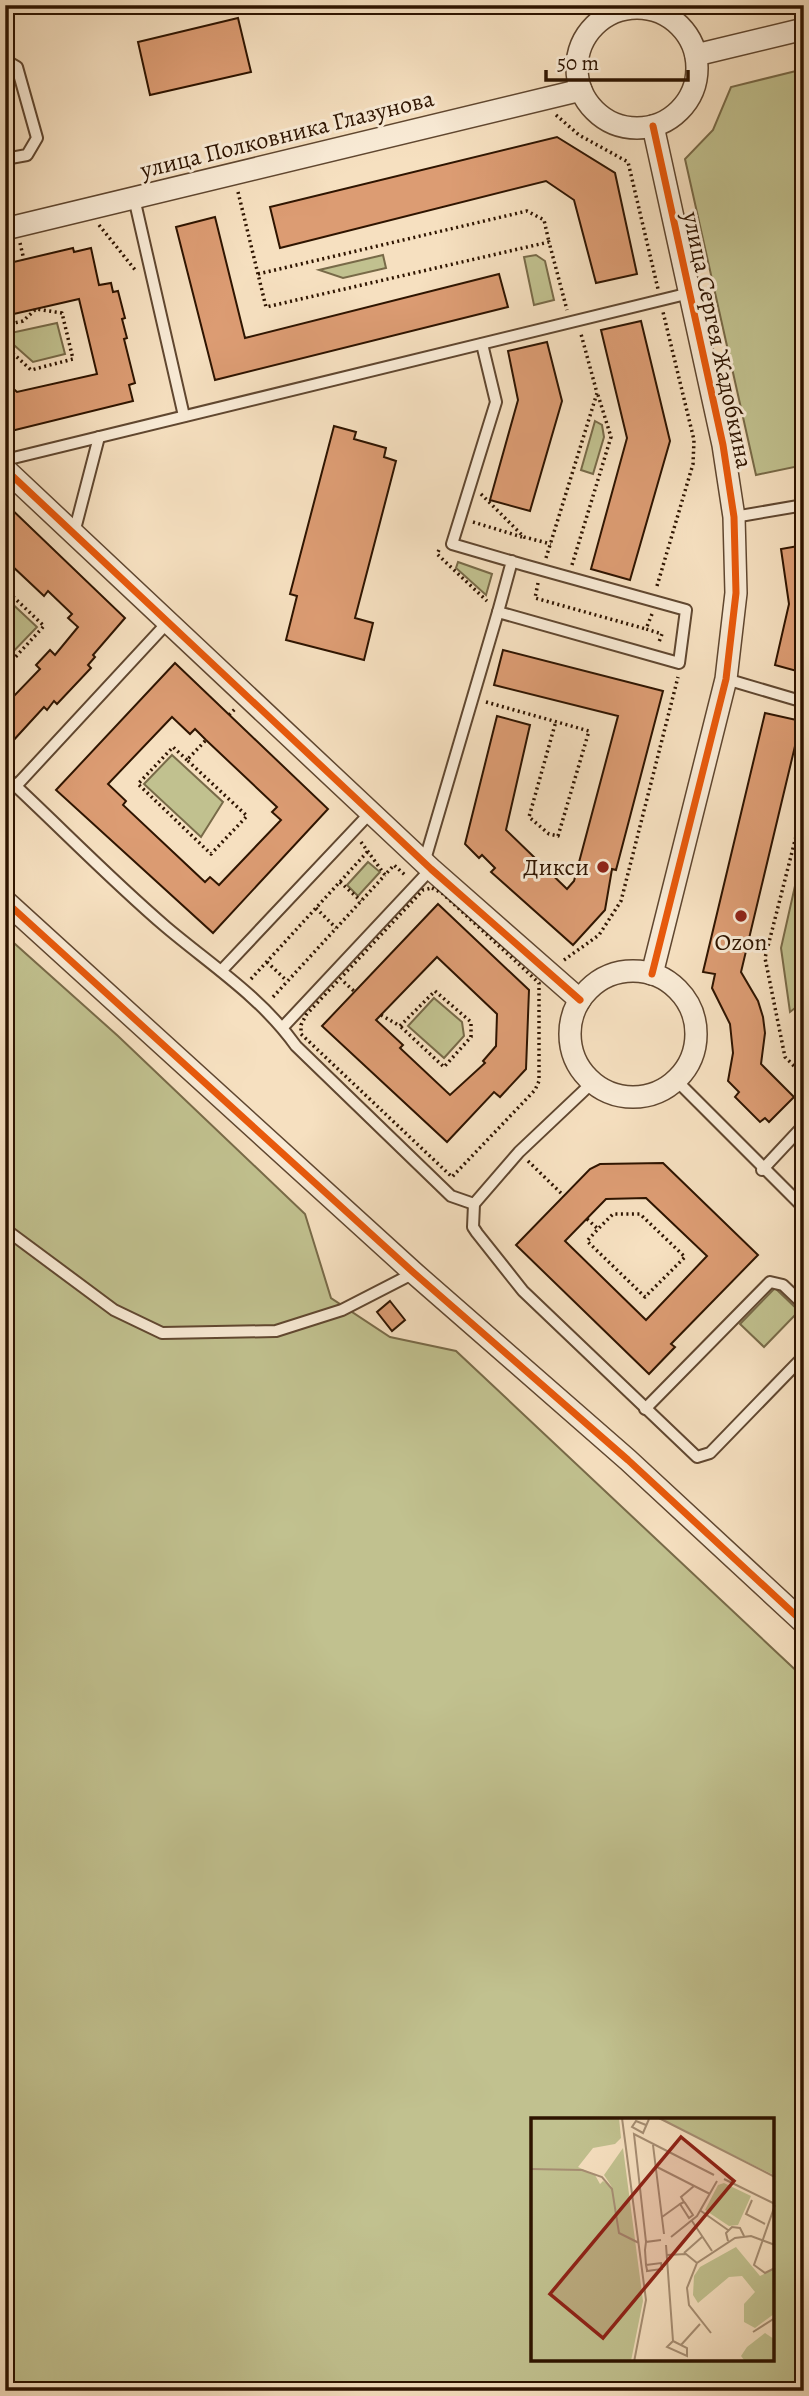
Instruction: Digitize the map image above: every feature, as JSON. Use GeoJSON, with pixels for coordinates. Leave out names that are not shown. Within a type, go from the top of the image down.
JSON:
{"type":"FeatureCollection","features":[{"type":"Feature","properties":{"kind":"street"},"geometry":{"type":"LineString","coordinates":[[622,9],[651,9],[665,14],[687,33],[696,55],[697,74],[688,101],[678,112],[653,126],[624,127],[610,122],[593,108],[581,90],[577,61],[584,41],[596,23],[622,9]]}},
{"type":"Feature","properties":{"kind":"street"},"geometry":{"type":"LineString","coordinates":[[696,55],[804,29]]}},
{"type":"Feature","properties":{"kind":"street","name":"улица Полковника Глазунова"},"geometry":{"type":"LineString","coordinates":[[9,236],[134,198],[581,90]]}},
{"type":"Feature","properties":{"kind":"street","name":"улица Сергея Жадобкина"},"geometry":{"type":"LineString","coordinates":[[652,974],[726,679],[736,593],[734,517],[723,445],[653,126]]}},
{"type":"Feature","properties":{"kind":"street"},"geometry":{"type":"LineString","coordinates":[[5,468],[371,812],[427,866],[446,889],[580,1000]]}},
{"type":"Feature","properties":{"kind":"street"},"geometry":{"type":"LineString","coordinates":[[5,901],[414,1273],[628,1460],[804,1623]]}},
{"type":"Feature","properties":{"kind":"street"},"geometry":{"type":"LineString","coordinates":[[620,973],[652,974],[680,992],[695,1020],[693,1053],[676,1080],[654,1093],[630,1097],[614,1094],[593,1082],[577,1063],[570,1031],[580,1000],[597,983],[620,973]]}},
{"type":"Feature","properties":{"kind":"lane"},"geometry":{"type":"LineString","coordinates":[[5,60],[17,67],[37,138],[27,155],[5,159]]}},
{"type":"Feature","properties":{"kind":"lane"},"geometry":{"type":"LineString","coordinates":[[134,198],[184,416]]}},
{"type":"Feature","properties":{"kind":"lane"},"geometry":{"type":"LineString","coordinates":[[5,460],[690,293]]}},
{"type":"Feature","properties":{"kind":"lane"},"geometry":{"type":"LineString","coordinates":[[482,344],[496,402],[452,544],[686,610],[679,663],[498,612]]}},
{"type":"Feature","properties":{"kind":"lane"},"geometry":{"type":"LineString","coordinates":[[74,533],[99,437]]}},
{"type":"Feature","properties":{"kind":"lane"},"geometry":{"type":"LineString","coordinates":[[734,517],[804,505]]}},
{"type":"Feature","properties":{"kind":"lane"},"geometry":{"type":"LineString","coordinates":[[283,1027],[296,1021],[419,887],[512,561]]}},
{"type":"Feature","properties":{"kind":"lane"},"geometry":{"type":"LineString","coordinates":[[16,786],[168,622]]}},
{"type":"Feature","properties":{"kind":"lane"},"geometry":{"type":"LineString","coordinates":[[726,679],[804,702]]}},
{"type":"Feature","properties":{"kind":"lane"},"geometry":{"type":"LineString","coordinates":[[5,776],[167,928],[222,970],[283,1027],[296,1046],[451,1196],[474,1204]]}},
{"type":"Feature","properties":{"kind":"lane"},"geometry":{"type":"LineString","coordinates":[[222,970],[371,812]]}},
{"type":"Feature","properties":{"kind":"lane"},"geometry":{"type":"LineString","coordinates":[[676,1080],[762,1170],[804,1209]]}},
{"type":"Feature","properties":{"kind":"lane"},"geometry":{"type":"LineString","coordinates":[[593,1082],[519,1153],[474,1204],[473,1227],[523,1291],[692,1454],[705,1457],[804,1356]]}},
{"type":"Feature","properties":{"kind":"lane"},"geometry":{"type":"LineString","coordinates":[[762,1170],[804,1125]]}},
{"type":"Feature","properties":{"kind":"lane"},"geometry":{"type":"LineString","coordinates":[[5,1229],[114,1310],[162,1333],[275,1331],[342,1310],[414,1273]]}},
{"type":"Feature","properties":{"kind":"lane"},"geometry":{"type":"LineString","coordinates":[[646,1409],[770,1282],[783,1285],[804,1305]]}},
{"type":"Feature","properties":{"kind":"path"},"geometry":{"type":"LineString","coordinates":[[555,114],[579,135],[628,162],[694,440],[693,464],[656,590]]}},
{"type":"Feature","properties":{"kind":"path"},"geometry":{"type":"LineString","coordinates":[[246,187],[237,190],[266,307],[549,242]]}},
{"type":"Feature","properties":{"kind":"path"},"geometry":{"type":"LineString","coordinates":[[258,274],[527,211],[544,220],[568,311]]}},
{"type":"Feature","properties":{"kind":"path"},"geometry":{"type":"LineString","coordinates":[[98,223],[121,256],[139,274]]}},
{"type":"Feature","properties":{"kind":"path"},"geometry":{"type":"LineString","coordinates":[[9,236],[20,241],[24,260]]}},
{"type":"Feature","properties":{"kind":"path"},"geometry":{"type":"LineString","coordinates":[[5,326],[23,321],[36,309],[62,313],[73,359],[31,370],[5,346]]}},
{"type":"Feature","properties":{"kind":"path"},"geometry":{"type":"LineString","coordinates":[[651,315],[663,312]]}},
{"type":"Feature","properties":{"kind":"path"},"geometry":{"type":"LineString","coordinates":[[568,335],[592,329]]}},
{"type":"Feature","properties":{"kind":"path"},"geometry":{"type":"LineString","coordinates":[[572,567],[611,437],[581,332]]}},
{"type":"Feature","properties":{"kind":"path"},"geometry":{"type":"LineString","coordinates":[[545,560],[597,393]]}},
{"type":"Feature","properties":{"kind":"path"},"geometry":{"type":"LineString","coordinates":[[478,492],[524,537]]}},
{"type":"Feature","properties":{"kind":"path"},"geometry":{"type":"LineString","coordinates":[[460,519],[551,544]]}},
{"type":"Feature","properties":{"kind":"path"},"geometry":{"type":"LineString","coordinates":[[442,541],[437,554],[489,602],[482,624],[492,630]]}},
{"type":"Feature","properties":{"kind":"path"},"geometry":{"type":"LineString","coordinates":[[515,617],[519,610],[528,613],[532,610],[539,582],[528,579],[524,565],[527,554],[584,570]]}},
{"type":"Feature","properties":{"kind":"path"},"geometry":{"type":"LineString","coordinates":[[5,589],[44,626],[9,664],[5,660]]}},
{"type":"Feature","properties":{"kind":"path"},"geometry":{"type":"LineString","coordinates":[[535,598],[662,634],[658,647],[662,650],[657,671],[681,677],[621,901],[599,935],[563,960],[539,998]]}},
{"type":"Feature","properties":{"kind":"path"},"geometry":{"type":"LineString","coordinates":[[646,629],[651,614],[660,616]]}},
{"type":"Feature","properties":{"kind":"path"},"geometry":{"type":"LineString","coordinates":[[481,700],[589,731],[558,836],[549,834],[529,817],[556,722]]}},
{"type":"Feature","properties":{"kind":"path"},"geometry":{"type":"LineString","coordinates":[[187,760],[206,740]]}},
{"type":"Feature","properties":{"kind":"path"},"geometry":{"type":"LineString","coordinates":[[173,747],[187,760],[247,816],[211,854],[138,785],[173,747]]}},
{"type":"Feature","properties":{"kind":"path"},"geometry":{"type":"LineString","coordinates":[[804,805],[765,958],[785,1057],[804,1076]]}},
{"type":"Feature","properties":{"kind":"path"},"geometry":{"type":"LineString","coordinates":[[356,828],[363,835],[358,840],[369,850],[375,865],[385,874]]}},
{"type":"Feature","properties":{"kind":"path"},"geometry":{"type":"LineString","coordinates":[[231,961],[251,979],[369,850]]}},
{"type":"Feature","properties":{"kind":"path"},"geometry":{"type":"LineString","coordinates":[[394,865],[419,887],[446,889],[539,983],[539,1081],[535,1090],[452,1177],[301,1034],[296,1021],[272,998],[394,865]]}},
{"type":"Feature","properties":{"kind":"path"},"geometry":{"type":"LineString","coordinates":[[340,882],[361,901]]}},
{"type":"Feature","properties":{"kind":"path"},"geometry":{"type":"LineString","coordinates":[[296,1021],[340,978],[419,887]]}},
{"type":"Feature","properties":{"kind":"path"},"geometry":{"type":"LineString","coordinates":[[316,908],[336,928]]}},
{"type":"Feature","properties":{"kind":"path"},"geometry":{"type":"LineString","coordinates":[[267,961],[288,981]]}},
{"type":"Feature","properties":{"kind":"path"},"geometry":{"type":"LineString","coordinates":[[340,978],[355,992]]}},
{"type":"Feature","properties":{"kind":"path"},"geometry":{"type":"LineString","coordinates":[[381,1015],[400,1026],[444,1067],[471,1037],[471,1022],[435,990],[400,1026]]}},
{"type":"Feature","properties":{"kind":"path"},"geometry":{"type":"LineString","coordinates":[[519,1153],[564,1196]]}},
{"type":"Feature","properties":{"kind":"path"},"geometry":{"type":"LineString","coordinates":[[640,1213],[685,1257],[645,1297],[587,1241],[598,1229],[613,1214],[640,1213]]}},
{"type":"Feature","properties":{"kind":"path"},"geometry":{"type":"LineString","coordinates":[[587,1219],[598,1229]]}},
{"type":"Feature","properties":{"kind":"green space"},"geometry":{"type":"Polygon","coordinates":[[[804,69],[804,465],[756,475],[685,159],[713,130],[731,87],[804,69]]]}},
{"type":"Feature","properties":{"kind":"green space"},"geometry":{"type":"Polygon","coordinates":[[[383,255],[386,268],[343,278],[319,270],[383,255]]]}},
{"type":"Feature","properties":{"kind":"green space"},"geometry":{"type":"Polygon","coordinates":[[[536,255],[545,261],[554,300],[534,305],[524,257],[536,255]]]}},
{"type":"Feature","properties":{"kind":"green space"},"geometry":{"type":"Polygon","coordinates":[[[57,323],[65,354],[33,362],[6,338],[6,334],[57,323]]]}},
{"type":"Feature","properties":{"kind":"green space"},"geometry":{"type":"Polygon","coordinates":[[[595,421],[602,425],[604,437],[593,474],[581,470],[595,421]]]}},
{"type":"Feature","properties":{"kind":"green space"},"geometry":{"type":"Polygon","coordinates":[[[458,562],[492,574],[486,595],[456,568],[458,562]]]}},
{"type":"Feature","properties":{"kind":"green space"},"geometry":{"type":"Polygon","coordinates":[[[5,597],[37,627],[9,656],[5,653],[5,597]]]}},
{"type":"Feature","properties":{"kind":"green space"},"geometry":{"type":"Polygon","coordinates":[[[172,755],[223,802],[201,837],[144,784],[172,755]]]}},
{"type":"Feature","properties":{"kind":"green space"},"geometry":{"type":"Polygon","coordinates":[[[804,846],[804,1001],[790,1012],[781,948],[804,846]]]}},
{"type":"Feature","properties":{"kind":"green space"},"geometry":{"type":"Polygon","coordinates":[[[368,862],[380,872],[358,896],[347,885],[368,862]]]}},
{"type":"Feature","properties":{"kind":"green space"},"geometry":{"type":"Polygon","coordinates":[[[5,935],[118,1036],[305,1214],[331,1298],[390,1337],[456,1351],[804,1678],[804,2391],[5,2391],[5,935]]]}},
{"type":"Feature","properties":{"kind":"green space"},"geometry":{"type":"Polygon","coordinates":[[[434,998],[462,1022],[464,1036],[444,1058],[408,1026],[434,998]]]}},
{"type":"Feature","properties":{"kind":"green space"},"geometry":{"type":"Polygon","coordinates":[[[775,1288],[799,1311],[764,1347],[740,1324],[775,1288]]]}},
{"type":"Feature","properties":{"kind":"building"},"geometry":{"type":"Polygon","coordinates":[[[238,18],[251,72],[150,95],[138,42],[238,18]]]}},
{"type":"Feature","properties":{"kind":"building"},"geometry":{"type":"Polygon","coordinates":[[[557,137],[615,173],[637,274],[596,283],[574,200],[546,181],[280,248],[270,207],[557,137]]]}},
{"type":"Feature","properties":{"kind":"building"},"geometry":{"type":"Polygon","coordinates":[[[215,217],[245,338],[499,274],[508,307],[215,380],[176,227],[215,217]]]}},
{"type":"Feature","properties":{"kind":"building"},"geometry":{"type":"Polygon","coordinates":[[[73,248],[74,252],[91,248],[99,285],[111,283],[113,292],[118,291],[125,318],[122,319],[127,338],[124,339],[135,383],[129,385],[133,401],[7,432],[5,381],[17,392],[97,374],[79,299],[5,316],[5,264],[73,248]]]}},
{"type":"Feature","properties":{"kind":"building"},"geometry":{"type":"Polygon","coordinates":[[[641,321],[670,441],[630,580],[591,569],[627,438],[601,330],[641,321]]]}},
{"type":"Feature","properties":{"kind":"building"},"geometry":{"type":"Polygon","coordinates":[[[547,342],[562,401],[530,511],[490,500],[518,400],[508,351],[547,342]]]}},
{"type":"Feature","properties":{"kind":"building"},"geometry":{"type":"Polygon","coordinates":[[[334,426],[356,432],[354,439],[386,448],[384,457],[396,461],[355,618],[373,623],[364,660],[286,640],[297,596],[290,594],[334,426]]]}},
{"type":"Feature","properties":{"kind":"building"},"geometry":{"type":"Polygon","coordinates":[[[5,503],[125,618],[93,655],[95,657],[88,665],[91,668],[57,704],[54,701],[47,710],[44,707],[11,743],[5,738],[5,687],[15,695],[40,669],[36,665],[50,650],[55,655],[78,627],[68,618],[72,614],[48,591],[44,596],[10,564],[12,561],[5,554],[5,503]]]}},
{"type":"Feature","properties":{"kind":"building"},"geometry":{"type":"Polygon","coordinates":[[[804,545],[804,673],[775,665],[789,604],[781,549],[804,545]]]}},
{"type":"Feature","properties":{"kind":"building"},"geometry":{"type":"Polygon","coordinates":[[[503,650],[663,691],[616,870],[612,869],[605,910],[573,945],[491,872],[495,868],[482,855],[479,858],[465,844],[497,716],[530,725],[506,830],[567,889],[574,881],[618,716],[494,685],[503,650]]]}},
{"type":"Feature","properties":{"kind":"building"},"geometry":{"type":"Polygon","coordinates":[[[175,663],[328,809],[213,933],[56,790],[175,663]],[[172,717],[108,784],[126,801],[123,805],[205,882],[210,877],[219,885],[281,820],[272,812],[277,807],[195,729],[190,734],[172,717]]]}},
{"type":"Feature","properties":{"kind":"building"},"geometry":{"type":"Polygon","coordinates":[[[765,713],[801,721],[741,972],[758,1001],[763,1017],[765,1033],[761,1064],[794,1097],[769,1122],[765,1118],[760,1122],[735,1097],[739,1092],[728,1081],[733,1053],[730,1024],[712,988],[715,974],[703,972],[765,713]]]}},
{"type":"Feature","properties":{"kind":"building"},"geometry":{"type":"Polygon","coordinates":[[[438,904],[529,990],[526,1069],[500,1097],[494,1092],[447,1142],[322,1026],[438,904]],[[437,957],[376,1020],[403,1045],[400,1048],[450,1095],[485,1063],[483,1061],[496,1046],[497,1014],[437,957]]]}},
{"type":"Feature","properties":{"kind":"building"},"geometry":{"type":"Polygon","coordinates":[[[663,1163],[758,1255],[671,1344],[675,1347],[649,1374],[516,1245],[590,1169],[600,1164],[663,1163]],[[646,1198],[606,1199],[565,1241],[646,1320],[707,1256],[646,1198]]]}},
{"type":"Feature","properties":{"kind":"building"},"geometry":{"type":"Polygon","coordinates":[[[390,1301],[405,1320],[392,1331],[377,1312],[390,1301]]]}},
{"type":"Feature","properties":{"kind":"cycle path"},"geometry":{"type":"LineString","coordinates":[[652,974],[726,679],[736,593],[734,517],[723,445],[653,126]]}},
{"type":"Feature","properties":{"kind":"cycle path"},"geometry":{"type":"LineString","coordinates":[[5,469],[431,869],[580,1000]]}},
{"type":"Feature","properties":{"kind":"cycle path"},"geometry":{"type":"LineString","coordinates":[[5,901],[414,1273],[628,1460],[804,1623]]}},
{"type":"Feature","properties":{"kind":"place","name":"Дикси"},"geometry":{"type":"Point","coordinates":[603,867]}},
{"type":"Feature","properties":{"kind":"place","name":"Ozon"},"geometry":{"type":"Point","coordinates":[741,916]}}]}
